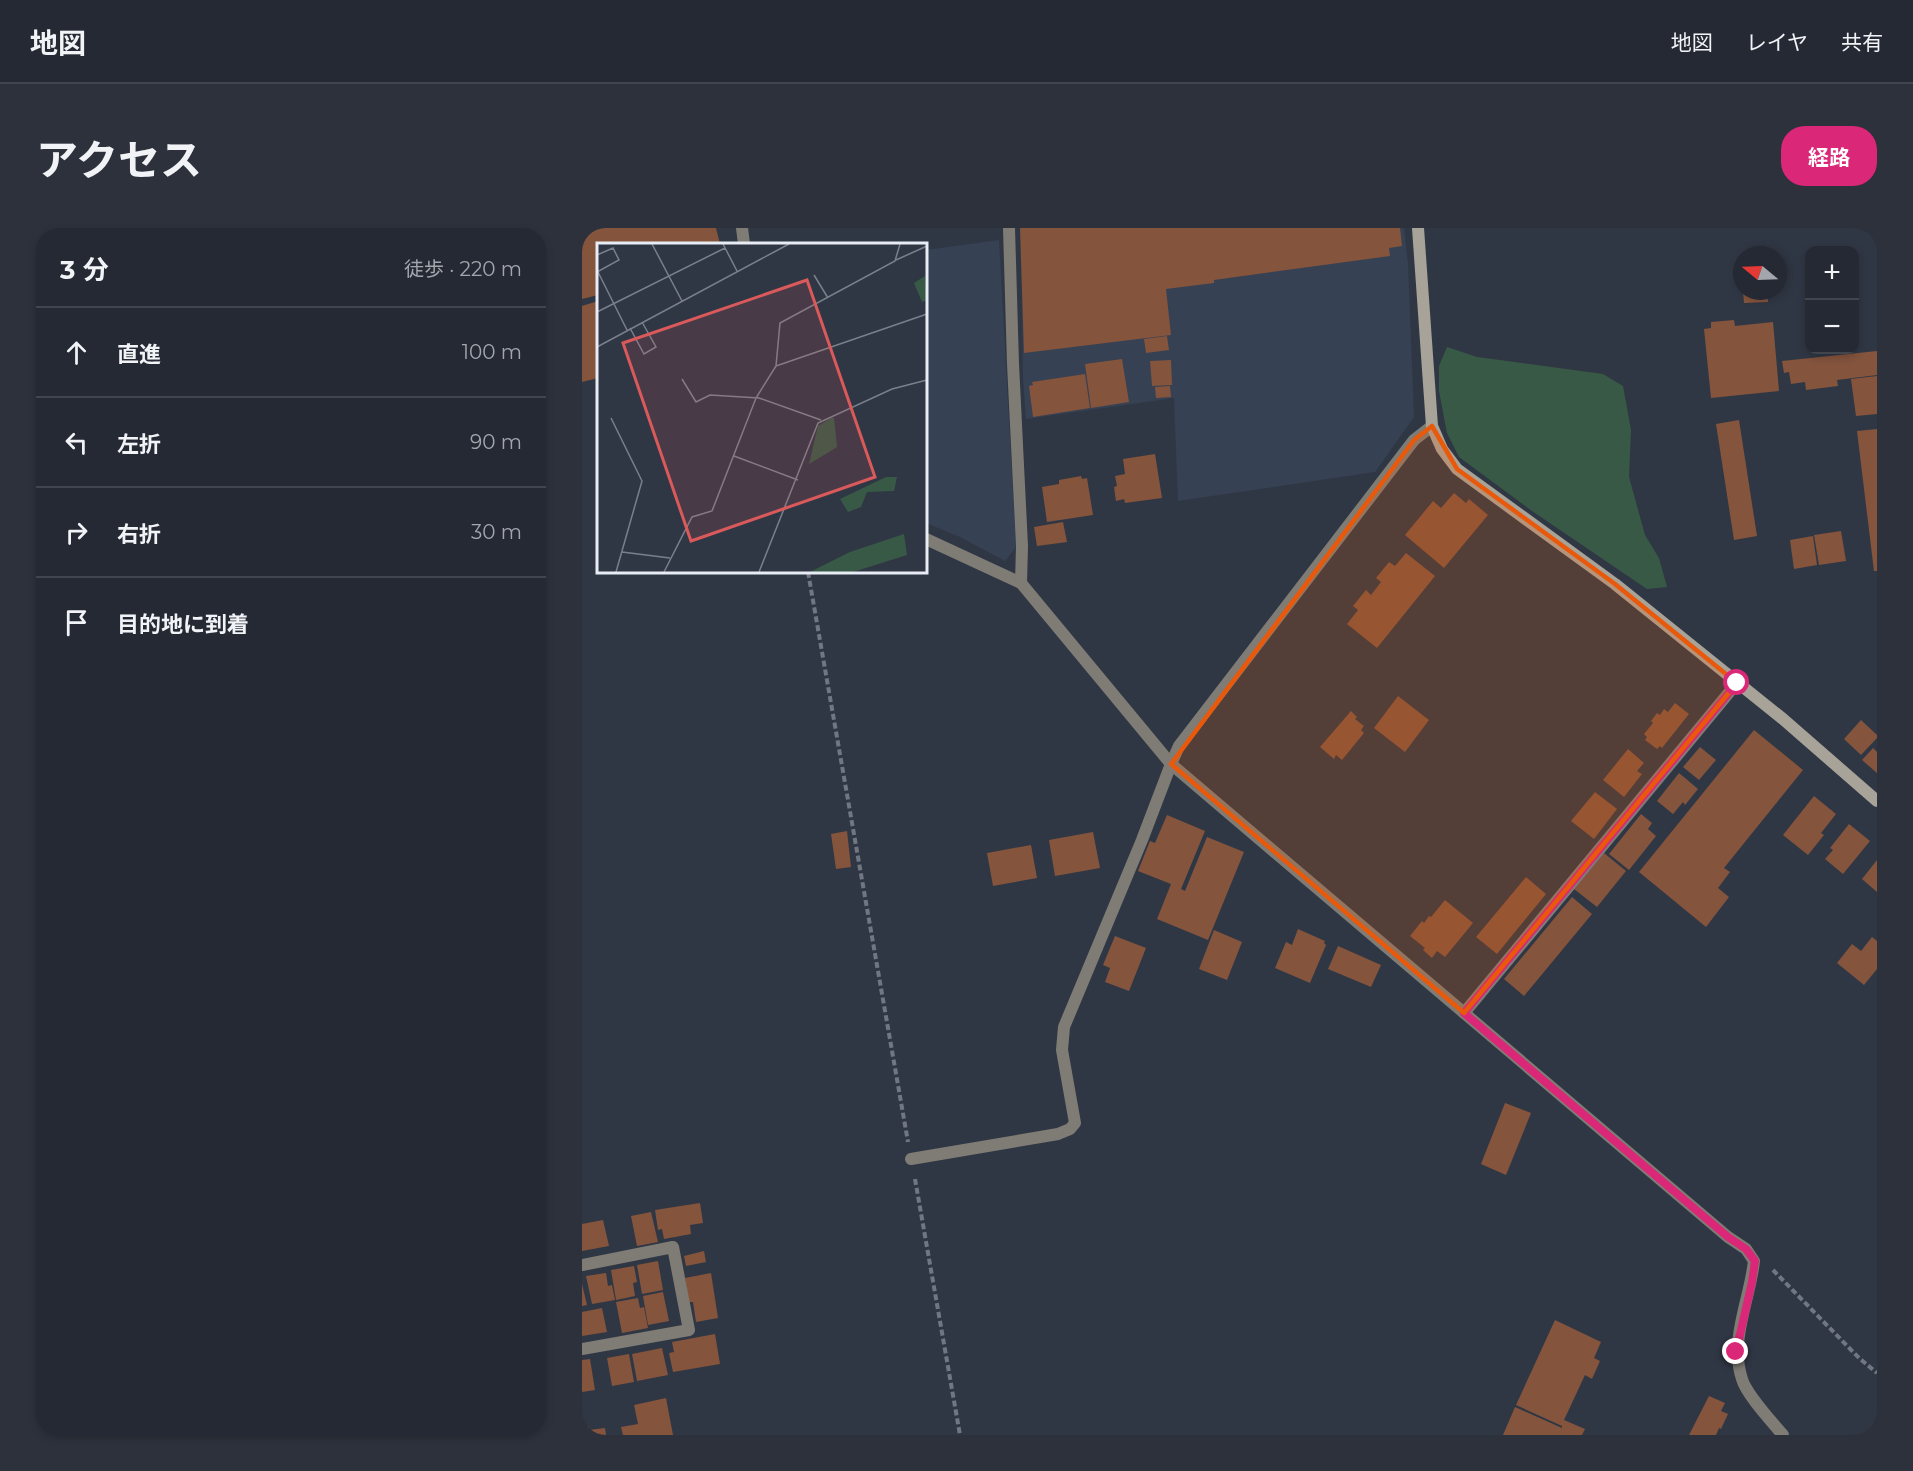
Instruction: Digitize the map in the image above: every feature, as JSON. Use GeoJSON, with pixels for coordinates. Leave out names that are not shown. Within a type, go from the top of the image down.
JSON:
{"type":"FeatureCollection","features":[{"type":"Feature","properties":{"kind":"street"},"geometry":{"type":"LineString","coordinates":[[742,228],[744,243]]}},
{"type":"Feature","properties":{"kind":"street"},"geometry":{"type":"LineString","coordinates":[[1009,228],[1022,546],[1021,584]]}},
{"type":"Feature","properties":{"kind":"street"},"geometry":{"type":"LineString","coordinates":[[1418,228],[1432,426],[1442,449],[1457,469],[1615,584],[1783,719],[1877,801]]}},
{"type":"Feature","properties":{"kind":"street"},"geometry":{"type":"LineString","coordinates":[[911,1159],[1058,1134],[1070,1129],[1075,1123],[1062,1050],[1064,1027],[1179,746],[1414,440],[1432,426]]}},
{"type":"Feature","properties":{"kind":"street"},"geometry":{"type":"LineString","coordinates":[[927,539],[1021,584],[1171,764],[1719,1229],[1746,1249],[1755,1261],[1736,1352],[1742,1381],[1783,1435]]}},
{"type":"Feature","properties":{"kind":"street"},"geometry":{"type":"LineString","coordinates":[[1464,1013],[1737,683]]}},
{"type":"Feature","properties":{"kind":"street"},"geometry":{"type":"LineString","coordinates":[[582,1265],[674,1247],[690,1330],[582,1349]]}},
{"type":"Feature","properties":{"kind":"path"},"geometry":{"type":"LineString","coordinates":[[808,573],[960,1435]]}},
{"type":"Feature","properties":{"kind":"path"},"geometry":{"type":"LineString","coordinates":[[1755,1261],[1770,1267],[1859,1358],[1877,1373]]}},
{"type":"Feature","properties":{"kind":"highlighted area"},"geometry":{"type":"Polygon","coordinates":[[[1432,426],[1457,469],[1615,584],[1737,683],[1464,1013],[1171,764],[1414,440],[1432,426]]]}},
{"type":"Feature","properties":{"kind":"shaded area"},"geometry":{"type":"Polygon","coordinates":[[[1021,228],[1404,228],[1408,264],[1414,417],[1375,472],[1178,501],[1174,398],[1026,419],[1023,379],[1021,228]]]}},
{"type":"Feature","properties":{"kind":"shaded area"},"geometry":{"type":"Polygon","coordinates":[[[999,240],[1016,547],[1005,561],[960,537],[927,523],[927,250],[999,240]]]}},
{"type":"Feature","properties":{"kind":"green space"},"geometry":{"type":"Polygon","coordinates":[[[1447,347],[1477,357],[1603,374],[1623,386],[1631,430],[1629,477],[1645,535],[1659,558],[1667,587],[1647,589],[1532,511],[1459,457],[1447,433],[1439,391],[1439,366],[1447,347]]]}},
{"type":"Feature","properties":{"kind":"building"},"geometry":{"type":"Polygon","coordinates":[[[582,228],[716,228],[720,243],[597,243],[597,295],[582,299],[582,228]]]}},
{"type":"Feature","properties":{"kind":"building"},"geometry":{"type":"Polygon","coordinates":[[[1020,228],[1400,228],[1402,246],[1389,248],[1390,256],[1214,280],[1214,283],[1166,289],[1171,335],[1024,353],[1020,228]]]}},
{"type":"Feature","properties":{"kind":"building"},"geometry":{"type":"Polygon","coordinates":[[[1744,300],[1768,300],[1768,302],[1744,303],[1744,300]]]}},
{"type":"Feature","properties":{"kind":"building"},"geometry":{"type":"Polygon","coordinates":[[[597,301],[597,378],[582,382],[582,306],[597,301]]]}},
{"type":"Feature","properties":{"kind":"building"},"geometry":{"type":"Polygon","coordinates":[[[1734,320],[1735,326],[1773,322],[1779,391],[1711,398],[1704,329],[1711,328],[1711,322],[1734,320]]]}},
{"type":"Feature","properties":{"kind":"building"},"geometry":{"type":"Polygon","coordinates":[[[1167,336],[1169,350],[1146,353],[1144,339],[1167,336]]]}},
{"type":"Feature","properties":{"kind":"building"},"geometry":{"type":"Polygon","coordinates":[[[1877,351],[1877,375],[1837,380],[1838,386],[1806,390],[1805,382],[1791,384],[1789,372],[1784,373],[1782,361],[1877,351]]]}},
{"type":"Feature","properties":{"kind":"building"},"geometry":{"type":"Polygon","coordinates":[[[1122,359],[1129,402],[1091,408],[1085,364],[1122,359]]]}},
{"type":"Feature","properties":{"kind":"building"},"geometry":{"type":"Polygon","coordinates":[[[1171,360],[1172,385],[1152,386],[1150,361],[1171,360]]]}},
{"type":"Feature","properties":{"kind":"building"},"geometry":{"type":"Polygon","coordinates":[[[1085,374],[1090,408],[1033,417],[1029,386],[1033,385],[1032,382],[1085,374]]]}},
{"type":"Feature","properties":{"kind":"building"},"geometry":{"type":"Polygon","coordinates":[[[1877,376],[1877,414],[1856,416],[1851,379],[1877,376]]]}},
{"type":"Feature","properties":{"kind":"building"},"geometry":{"type":"Polygon","coordinates":[[[1170,386],[1171,397],[1156,398],[1155,387],[1170,386]]]}},
{"type":"Feature","properties":{"kind":"building"},"geometry":{"type":"Polygon","coordinates":[[[1739,420],[1757,536],[1734,540],[1716,424],[1739,420]]]}},
{"type":"Feature","properties":{"kind":"building"},"geometry":{"type":"Polygon","coordinates":[[[1877,429],[1877,571],[1874,571],[1857,431],[1877,429]]]}},
{"type":"Feature","properties":{"kind":"building"},"geometry":{"type":"Polygon","coordinates":[[[1155,454],[1162,498],[1125,503],[1124,499],[1116,501],[1115,476],[1125,474],[1123,459],[1155,454]]]}},
{"type":"Feature","properties":{"kind":"building"},"geometry":{"type":"Polygon","coordinates":[[[1081,476],[1082,479],[1087,478],[1093,515],[1047,522],[1042,487],[1059,484],[1059,480],[1081,476]]]}},
{"type":"Feature","properties":{"kind":"building"},"geometry":{"type":"Polygon","coordinates":[[[1454,493],[1466,503],[1469,499],[1488,515],[1444,568],[1405,535],[1433,501],[1441,508],[1454,493]]]}},
{"type":"Feature","properties":{"kind":"building"},"geometry":{"type":"Polygon","coordinates":[[[1063,522],[1067,542],[1037,546],[1034,527],[1063,522]]]}},
{"type":"Feature","properties":{"kind":"building"},"geometry":{"type":"Polygon","coordinates":[[[1841,531],[1846,561],[1819,565],[1814,535],[1841,531]]]}},
{"type":"Feature","properties":{"kind":"building"},"geometry":{"type":"Polygon","coordinates":[[[1813,536],[1817,565],[1794,569],[1790,540],[1813,536]]]}},
{"type":"Feature","properties":{"kind":"building"},"geometry":{"type":"Polygon","coordinates":[[[1406,553],[1435,576],[1377,648],[1347,624],[1358,610],[1353,606],[1366,590],[1371,595],[1381,582],[1376,578],[1389,562],[1395,566],[1406,553]]]}},
{"type":"Feature","properties":{"kind":"building"},"geometry":{"type":"Polygon","coordinates":[[[1398,696],[1429,720],[1405,752],[1374,728],[1398,696]]]}},
{"type":"Feature","properties":{"kind":"building"},"geometry":{"type":"Polygon","coordinates":[[[1675,703],[1689,714],[1662,748],[1660,746],[1657,749],[1645,740],[1647,737],[1644,734],[1653,723],[1651,721],[1657,713],[1660,715],[1664,709],[1668,712],[1675,703]]]}},
{"type":"Feature","properties":{"kind":"building"},"geometry":{"type":"Polygon","coordinates":[[[1351,711],[1357,717],[1355,719],[1364,726],[1361,730],[1364,733],[1342,760],[1336,755],[1334,759],[1320,747],[1351,711]]]}},
{"type":"Feature","properties":{"kind":"building"},"geometry":{"type":"Polygon","coordinates":[[[1861,720],[1877,735],[1877,738],[1861,755],[1844,739],[1861,720]]]}},
{"type":"Feature","properties":{"kind":"building"},"geometry":{"type":"Polygon","coordinates":[[[1754,730],[1803,770],[1724,868],[1730,872],[1718,888],[1729,897],[1706,927],[1639,872],[1754,730]]]}},
{"type":"Feature","properties":{"kind":"building"},"geometry":{"type":"Polygon","coordinates":[[[1700,747],[1716,760],[1699,780],[1683,767],[1700,747]]]}},
{"type":"Feature","properties":{"kind":"building"},"geometry":{"type":"Polygon","coordinates":[[[1873,748],[1877,752],[1877,773],[1862,760],[1873,748]]]}},
{"type":"Feature","properties":{"kind":"building"},"geometry":{"type":"Polygon","coordinates":[[[1628,749],[1644,763],[1637,771],[1642,774],[1624,797],[1603,780],[1628,749]]]}},
{"type":"Feature","properties":{"kind":"building"},"geometry":{"type":"Polygon","coordinates":[[[1679,773],[1698,789],[1685,805],[1683,802],[1673,814],[1657,801],[1679,773]]]}},
{"type":"Feature","properties":{"kind":"building"},"geometry":{"type":"Polygon","coordinates":[[[1595,792],[1617,809],[1594,839],[1571,821],[1595,792]]]}},
{"type":"Feature","properties":{"kind":"building"},"geometry":{"type":"Polygon","coordinates":[[[1814,796],[1836,814],[1821,833],[1824,835],[1808,855],[1783,835],[1814,796]]]}},
{"type":"Feature","properties":{"kind":"building"},"geometry":{"type":"Polygon","coordinates":[[[1641,814],[1652,823],[1648,829],[1656,836],[1629,870],[1609,854],[1641,814]]]}},
{"type":"Feature","properties":{"kind":"building"},"geometry":{"type":"Polygon","coordinates":[[[1167,815],[1205,831],[1181,889],[1185,891],[1207,837],[1244,852],[1208,940],[1157,919],[1171,884],[1138,871],[1150,841],[1155,843],[1167,815]]]}},
{"type":"Feature","properties":{"kind":"building"},"geometry":{"type":"Polygon","coordinates":[[[1849,824],[1870,841],[1843,874],[1825,859],[1833,850],[1830,848],[1849,824]]]}},
{"type":"Feature","properties":{"kind":"building"},"geometry":{"type":"Polygon","coordinates":[[[847,831],[851,867],[836,869],[831,834],[847,831]]]}},
{"type":"Feature","properties":{"kind":"building"},"geometry":{"type":"Polygon","coordinates":[[[1093,832],[1100,868],[1055,876],[1049,840],[1093,832]]]}},
{"type":"Feature","properties":{"kind":"building"},"geometry":{"type":"Polygon","coordinates":[[[1031,845],[1037,878],[993,886],[987,853],[1031,845]]]}},
{"type":"Feature","properties":{"kind":"building"},"geometry":{"type":"Polygon","coordinates":[[[1604,853],[1626,871],[1597,907],[1574,889],[1604,853]]]}},
{"type":"Feature","properties":{"kind":"building"},"geometry":{"type":"Polygon","coordinates":[[[1877,860],[1877,892],[1862,879],[1877,860]]]}},
{"type":"Feature","properties":{"kind":"building"},"geometry":{"type":"Polygon","coordinates":[[[1526,877],[1546,894],[1497,954],[1476,937],[1526,877]]]}},
{"type":"Feature","properties":{"kind":"building"},"geometry":{"type":"Polygon","coordinates":[[[1572,897],[1592,914],[1524,996],[1504,979],[1572,897]]]}},
{"type":"Feature","properties":{"kind":"building"},"geometry":{"type":"Polygon","coordinates":[[[1445,900],[1473,923],[1445,957],[1437,951],[1432,958],[1423,950],[1425,948],[1410,936],[1422,921],[1424,923],[1429,916],[1431,917],[1445,900]]]}},
{"type":"Feature","properties":{"kind":"building"},"geometry":{"type":"Polygon","coordinates":[[[1298,929],[1325,941],[1326,945],[1310,983],[1275,968],[1286,942],[1292,945],[1298,929]]]}},
{"type":"Feature","properties":{"kind":"building"},"geometry":{"type":"Polygon","coordinates":[[[1214,930],[1242,942],[1227,980],[1199,969],[1214,930]]]}},
{"type":"Feature","properties":{"kind":"building"},"geometry":{"type":"Polygon","coordinates":[[[1115,936],[1146,948],[1129,991],[1105,982],[1110,968],[1103,965],[1115,936]]]}},
{"type":"Feature","properties":{"kind":"building"},"geometry":{"type":"Polygon","coordinates":[[[1872,937],[1877,941],[1877,969],[1864,985],[1837,963],[1852,944],[1861,951],[1872,937]]]}},
{"type":"Feature","properties":{"kind":"building"},"geometry":{"type":"Polygon","coordinates":[[[1338,946],[1381,965],[1371,987],[1328,969],[1338,946]]]}},
{"type":"Feature","properties":{"kind":"building"},"geometry":{"type":"Polygon","coordinates":[[[1505,1103],[1531,1113],[1506,1175],[1481,1164],[1505,1103]]]}},
{"type":"Feature","properties":{"kind":"building"},"geometry":{"type":"Polygon","coordinates":[[[700,1203],[703,1223],[690,1225],[691,1234],[664,1239],[662,1229],[658,1230],[655,1210],[700,1203]]]}},
{"type":"Feature","properties":{"kind":"building"},"geometry":{"type":"Polygon","coordinates":[[[651,1212],[658,1242],[637,1246],[631,1216],[651,1212]]]}},
{"type":"Feature","properties":{"kind":"building"},"geometry":{"type":"Polygon","coordinates":[[[603,1220],[609,1246],[582,1251],[582,1224],[603,1220]]]}},
{"type":"Feature","properties":{"kind":"building"},"geometry":{"type":"Polygon","coordinates":[[[704,1251],[706,1262],[686,1266],[684,1256],[704,1251]]]}},
{"type":"Feature","properties":{"kind":"building"},"geometry":{"type":"Polygon","coordinates":[[[658,1261],[663,1290],[642,1294],[637,1265],[658,1261]]]}},
{"type":"Feature","properties":{"kind":"building"},"geometry":{"type":"Polygon","coordinates":[[[634,1266],[637,1282],[633,1283],[635,1296],[616,1300],[611,1270],[634,1266]]]}},
{"type":"Feature","properties":{"kind":"building"},"geometry":{"type":"Polygon","coordinates":[[[606,1273],[608,1286],[612,1285],[615,1300],[592,1304],[586,1276],[606,1273]]]}},
{"type":"Feature","properties":{"kind":"building"},"geometry":{"type":"Polygon","coordinates":[[[711,1273],[718,1318],[696,1322],[693,1302],[689,1302],[685,1278],[711,1273]]]}},
{"type":"Feature","properties":{"kind":"building"},"geometry":{"type":"Polygon","coordinates":[[[582,1284],[587,1305],[582,1306],[582,1284]]]}},
{"type":"Feature","properties":{"kind":"building"},"geometry":{"type":"Polygon","coordinates":[[[663,1292],[669,1321],[648,1325],[643,1296],[663,1292]]]}},
{"type":"Feature","properties":{"kind":"building"},"geometry":{"type":"Polygon","coordinates":[[[638,1298],[640,1308],[644,1307],[648,1328],[622,1333],[616,1302],[638,1298]]]}},
{"type":"Feature","properties":{"kind":"building"},"geometry":{"type":"Polygon","coordinates":[[[602,1308],[607,1332],[582,1336],[582,1312],[602,1308]]]}},
{"type":"Feature","properties":{"kind":"building"},"geometry":{"type":"Polygon","coordinates":[[[1555,1320],[1601,1342],[1594,1358],[1600,1361],[1592,1379],[1585,1375],[1564,1420],[1585,1429],[1582,1435],[1503,1435],[1515,1407],[1562,1428],[1516,1405],[1555,1320]]]}},
{"type":"Feature","properties":{"kind":"building"},"geometry":{"type":"Polygon","coordinates":[[[715,1334],[720,1364],[673,1372],[669,1353],[674,1352],[672,1342],[715,1334]]]}},
{"type":"Feature","properties":{"kind":"building"},"geometry":{"type":"Polygon","coordinates":[[[662,1348],[668,1375],[637,1381],[632,1354],[662,1348]]]}},
{"type":"Feature","properties":{"kind":"building"},"geometry":{"type":"Polygon","coordinates":[[[629,1354],[634,1382],[612,1386],[607,1358],[629,1354]]]}},
{"type":"Feature","properties":{"kind":"building"},"geometry":{"type":"Polygon","coordinates":[[[590,1359],[595,1390],[582,1392],[582,1360],[590,1359]]]}},
{"type":"Feature","properties":{"kind":"building"},"geometry":{"type":"Polygon","coordinates":[[[1709,1396],[1725,1403],[1721,1411],[1728,1414],[1721,1429],[1719,1428],[1716,1435],[1689,1435],[1709,1396]]]}},
{"type":"Feature","properties":{"kind":"building"},"geometry":{"type":"Polygon","coordinates":[[[666,1398],[673,1435],[623,1435],[621,1427],[638,1424],[634,1405],[666,1398]]]}},
{"type":"Feature","properties":{"kind":"building"},"geometry":{"type":"Polygon","coordinates":[[[589,1427],[589,1430],[605,1428],[606,1435],[582,1435],[582,1429],[589,1427]]]}},
{"type":"Feature","properties":{"kind":"route"},"geometry":{"type":"LineString","coordinates":[[1736,1352],[1755,1261],[1746,1249],[1728,1237],[1464,1013],[1737,683]]}}]}
